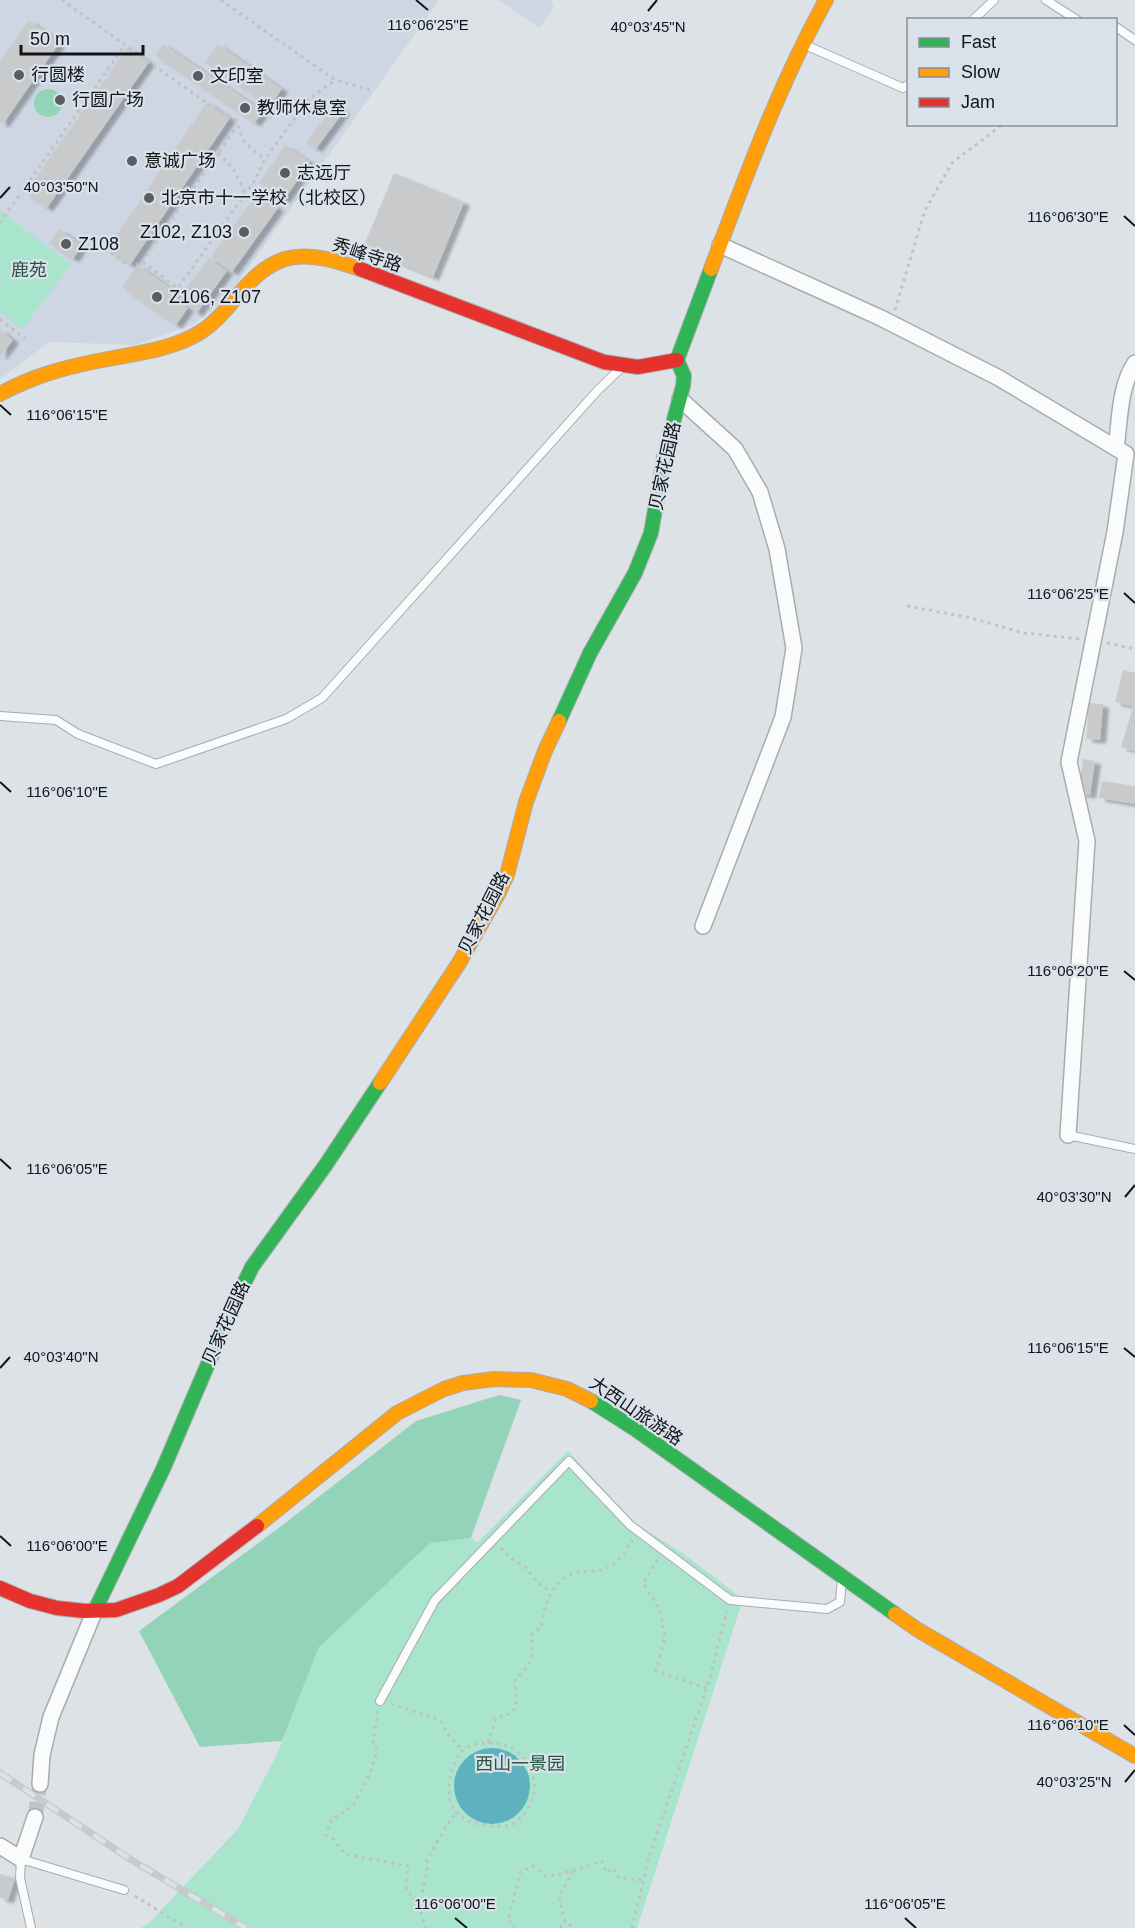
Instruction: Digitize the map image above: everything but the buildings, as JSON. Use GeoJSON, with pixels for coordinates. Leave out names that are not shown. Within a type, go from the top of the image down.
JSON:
{"type":"FeatureCollection","features":[{"type":"Feature","properties":{"kind":"street"},"geometry":{"type":"LineString","coordinates":[[677,360],[720,245],[802,43],[826,0]]}},
{"type":"Feature","properties":{"kind":"street"},"geometry":{"type":"LineString","coordinates":[[720,245],[891,324],[999,378],[1126,454],[1115,532],[1069,762],[1087,841],[1068,1135]]}},
{"type":"Feature","properties":{"kind":"street","name":"秀峰寺路"},"geometry":{"type":"LineString","coordinates":[[0,394],[16,385],[71,367],[161,350],[177,344],[201,332],[214,322],[263,268],[285,259],[303,257],[325,258],[353,266],[514,326],[565,348],[624,365],[650,367],[677,360]]}},
{"type":"Feature","properties":{"kind":"street","name":"贝家花园路"},"geometry":{"type":"LineString","coordinates":[[40,1784],[42,1755],[51,1717],[95,1610],[162,1469],[252,1267],[325,1167],[459,963],[507,875],[526,801],[545,751],[590,653],[635,573],[647,543],[664,457],[684,376],[677,360]]}},
{"type":"Feature","properties":{"kind":"street"},"geometry":{"type":"LineString","coordinates":[[1116,448],[1122,398],[1130,371],[1135,363]]}},
{"type":"Feature","properties":{"kind":"street"},"geometry":{"type":"LineString","coordinates":[[680,399],[735,449],[760,492],[777,549],[794,648],[783,717],[703,926]]}},
{"type":"Feature","properties":{"kind":"street","name":"大西山旅游路"},"geometry":{"type":"LineString","coordinates":[[0,1588],[30,1601],[57,1608],[95,1610],[116,1610],[159,1595],[178,1586],[238,1542],[377,1428],[413,1404],[444,1389],[463,1383],[508,1378],[551,1384],[587,1398],[635,1429],[918,1630],[1135,1756]]}},
{"type":"Feature","properties":{"kind":"street"},"geometry":{"type":"LineString","coordinates":[[2,1849],[21,1859],[35,1817]]}},
{"type":"Feature","properties":{"kind":"lane"},"geometry":{"type":"LineString","coordinates":[[975,18],[994,0]]}},
{"type":"Feature","properties":{"kind":"lane"},"geometry":{"type":"LineString","coordinates":[[1046,0],[1074,18]]}},
{"type":"Feature","properties":{"kind":"lane"},"geometry":{"type":"LineString","coordinates":[[1117,28],[1135,40]]}},
{"type":"Feature","properties":{"kind":"lane"},"geometry":{"type":"LineString","coordinates":[[802,43],[903,88],[907,86]]}},
{"type":"Feature","properties":{"kind":"lane"},"geometry":{"type":"LineString","coordinates":[[0,716],[56,720],[78,734],[156,764],[286,719],[322,698],[598,390],[624,365]]}},
{"type":"Feature","properties":{"kind":"lane"},"geometry":{"type":"LineString","coordinates":[[1068,1135],[1135,1149]]}},
{"type":"Feature","properties":{"kind":"lane"},"geometry":{"type":"LineString","coordinates":[[380,1701],[435,1600],[569,1461],[630,1525],[730,1600],[827,1609],[840,1602],[842,1577]]}},
{"type":"Feature","properties":{"kind":"lane"},"geometry":{"type":"LineString","coordinates":[[31,1928],[20,1878],[21,1859],[124,1890]]}},
{"type":"Feature","properties":{"kind":"path"},"geometry":{"type":"LineString","coordinates":[[62,0],[211,106],[237,121],[246,145],[265,159]]}},
{"type":"Feature","properties":{"kind":"path"},"geometry":{"type":"LineString","coordinates":[[221,0],[335,80],[374,91]]}},
{"type":"Feature","properties":{"kind":"path"},"geometry":{"type":"LineString","coordinates":[[0,223],[125,45]]}},
{"type":"Feature","properties":{"kind":"path"},"geometry":{"type":"LineString","coordinates":[[142,262],[178,288],[255,180],[265,159],[309,99],[335,80]]}},
{"type":"Feature","properties":{"kind":"path"},"geometry":{"type":"LineString","coordinates":[[106,241],[105,249],[132,267],[142,262],[237,124]]}},
{"type":"Feature","properties":{"kind":"path"},"geometry":{"type":"LineString","coordinates":[[891,324],[926,210],[952,163],[1000,126]]}},
{"type":"Feature","properties":{"kind":"path"},"geometry":{"type":"LineString","coordinates":[[218,153],[233,168],[245,194]]}},
{"type":"Feature","properties":{"kind":"path"},"geometry":{"type":"LineString","coordinates":[[0,319],[25,339]]}},
{"type":"Feature","properties":{"kind":"path"},"geometry":{"type":"LineString","coordinates":[[907,606],[967,617],[1024,633],[1094,640],[1135,649]]}},
{"type":"Feature","properties":{"kind":"path"},"geometry":{"type":"LineString","coordinates":[[488,1743],[496,1718],[510,1714],[516,1707],[515,1682],[530,1664],[534,1654],[531,1635],[541,1628],[555,1585],[575,1573],[607,1568],[614,1564],[639,1532]]}},
{"type":"Feature","properties":{"kind":"path"},"geometry":{"type":"LineString","coordinates":[[494,1539],[508,1557],[526,1568],[537,1582],[551,1592]]}},
{"type":"Feature","properties":{"kind":"path"},"geometry":{"type":"LineString","coordinates":[[664,1551],[643,1583],[660,1610],[664,1637],[656,1671],[706,1688]]}},
{"type":"Feature","properties":{"kind":"path"},"geometry":{"type":"LineString","coordinates":[[632,1928],[649,1857],[706,1688],[730,1600]]}},
{"type":"Feature","properties":{"kind":"path"},"geometry":{"type":"LineString","coordinates":[[426,1928],[419,1907],[406,1888],[408,1866],[345,1854],[333,1839],[326,1835],[332,1819],[353,1806],[370,1773],[377,1751],[373,1741],[380,1701],[440,1720],[447,1733],[462,1750]]}},
{"type":"Feature","properties":{"kind":"path"},"geometry":{"type":"LineString","coordinates":[[497,1743],[514,1749],[531,1766],[536,1787],[529,1810],[514,1824],[499,1827],[465,1819],[453,1808],[449,1791],[451,1772],[462,1750],[478,1744],[497,1743]]}},
{"type":"Feature","properties":{"kind":"path"},"geometry":{"type":"LineString","coordinates":[[419,1907],[427,1860],[448,1823],[458,1812]]}},
{"type":"Feature","properties":{"kind":"path"},"geometry":{"type":"LineString","coordinates":[[514,1928],[514,1923],[508,1921],[520,1872],[533,1866],[546,1876],[602,1861],[607,1873],[613,1868],[619,1878],[643,1880]]}},
{"type":"Feature","properties":{"kind":"path"},"geometry":{"type":"LineString","coordinates":[[574,1870],[559,1896],[565,1922],[575,1928]]}},
{"type":"Feature","properties":{"kind":"path"},"geometry":{"type":"LineString","coordinates":[[124,1890],[186,1928]]}},
{"type":"Feature","properties":{"kind":"path"},"geometry":{"type":"LineString","coordinates":[[560,1928],[565,1922]]}},
{"type":"Feature","properties":{"kind":"shaded area","name":"北京市十一学校（北校区）"},"geometry":{"type":"Polygon","coordinates":[[[0,0],[439,0],[227,298],[194,324],[135,345],[49,342],[0,379],[0,0]]]}},
{"type":"Feature","properties":{"kind":"shaded area"},"geometry":{"type":"Polygon","coordinates":[[[499,0],[553,0],[551,2],[554,8],[539,28],[499,0]]]}},
{"type":"Feature","properties":{"kind":"green space"},"geometry":{"type":"Polygon","coordinates":[[[48,89],[58,93],[62,103],[58,113],[48,117],[38,113],[34,103],[38,93],[48,89]]]}},
{"type":"Feature","properties":{"kind":"green space","name":"鹿苑"},"geometry":{"type":"Polygon","coordinates":[[[0,210],[71,265],[22,329],[0,312],[0,210]]]}},
{"type":"Feature","properties":{"kind":"green space"},"geometry":{"type":"Polygon","coordinates":[[[499,1395],[521,1400],[471,1538],[430,1543],[319,1647],[282,1741],[200,1747],[139,1631],[280,1527],[416,1421],[499,1395]]]}},
{"type":"Feature","properties":{"kind":"green space","name":"西山一景园"},"geometry":{"type":"Polygon","coordinates":[[[568,1451],[635,1523],[682,1553],[743,1599],[637,1928],[141,1928],[149,1923],[238,1829],[278,1752],[319,1647],[430,1542],[471,1538],[477,1543],[568,1451]]]}},
{"type":"Feature","properties":{"kind":"water"},"geometry":{"type":"Polygon","coordinates":[[[492,1748],[506,1751],[519,1759],[527,1772],[530,1786],[527,1800],[519,1813],[506,1821],[492,1824],[478,1821],[465,1813],[457,1800],[454,1786],[457,1772],[465,1759],[478,1751],[492,1748]]]}},
{"type":"Feature","properties":{"kind":"tunnel"},"geometry":{"type":"LineString","coordinates":[[35,1817],[40,1784]]}},
{"type":"Feature","properties":{"kind":"railway"},"geometry":{"type":"LineString","coordinates":[[0,1773],[130,1859],[246,1928]]}},
{"type":"Feature","properties":{"kind":"traffic: fast"},"geometry":{"type":"LineString","coordinates":[[559,721],[590,653],[635,573],[651,533],[664,457],[683,386],[684,376],[677,360],[711,269]]}},
{"type":"Feature","properties":{"kind":"traffic: fast"},"geometry":{"type":"LineString","coordinates":[[95,1610],[163,1469],[231,1310],[252,1267],[325,1166],[380,1083]]}},
{"type":"Feature","properties":{"kind":"traffic: fast"},"geometry":{"type":"LineString","coordinates":[[591,1401],[635,1429],[895,1614]]}},
{"type":"Feature","properties":{"kind":"traffic: slow"},"geometry":{"type":"LineString","coordinates":[[711,269],[778,98],[826,0]]}},
{"type":"Feature","properties":{"kind":"traffic: slow"},"geometry":{"type":"LineString","coordinates":[[0,394],[52,372],[155,350],[189,338],[211,325],[260,273],[285,259],[313,257],[360,269]]}},
{"type":"Feature","properties":{"kind":"traffic: slow"},"geometry":{"type":"LineString","coordinates":[[380,1083],[459,963],[498,894],[507,875],[526,802],[559,721]]}},
{"type":"Feature","properties":{"kind":"traffic: slow"},"geometry":{"type":"LineString","coordinates":[[257,1526],[397,1413],[444,1389],[463,1383],[494,1379],[531,1380],[567,1389],[591,1401]]}},
{"type":"Feature","properties":{"kind":"traffic: slow"},"geometry":{"type":"LineString","coordinates":[[895,1614],[918,1630],[1135,1756]]}},
{"type":"Feature","properties":{"kind":"traffic: jam"},"geometry":{"type":"LineString","coordinates":[[360,269],[604,362],[638,367],[677,360]]}},
{"type":"Feature","properties":{"kind":"traffic: jam"},"geometry":{"type":"LineString","coordinates":[[0,1588],[30,1601],[57,1608],[85,1611],[116,1610],[178,1586],[257,1526]]}},
{"type":"Feature","properties":{"kind":"place","name":"行圆楼"},"geometry":{"type":"Point","coordinates":[19,75]}},
{"type":"Feature","properties":{"kind":"place","name":"文印室"},"geometry":{"type":"Point","coordinates":[198,76]}},
{"type":"Feature","properties":{"kind":"place","name":"行圆广场"},"geometry":{"type":"Point","coordinates":[60,100]}},
{"type":"Feature","properties":{"kind":"place","name":"教师休息室"},"geometry":{"type":"Point","coordinates":[245,108]}},
{"type":"Feature","properties":{"kind":"place","name":"意诚广场"},"geometry":{"type":"Point","coordinates":[132,161]}},
{"type":"Feature","properties":{"kind":"place","name":"志远厅"},"geometry":{"type":"Point","coordinates":[285,173]}},
{"type":"Feature","properties":{"kind":"place","name":"北京市十一学校（北校区）"},"geometry":{"type":"Point","coordinates":[149,198]}},
{"type":"Feature","properties":{"kind":"place","name":"Z102, Z103"},"geometry":{"type":"Point","coordinates":[244,232]}},
{"type":"Feature","properties":{"kind":"place","name":"Z108"},"geometry":{"type":"Point","coordinates":[66,244]}},
{"type":"Feature","properties":{"kind":"place","name":"Z106, Z107"},"geometry":{"type":"Point","coordinates":[157,297]}}]}
